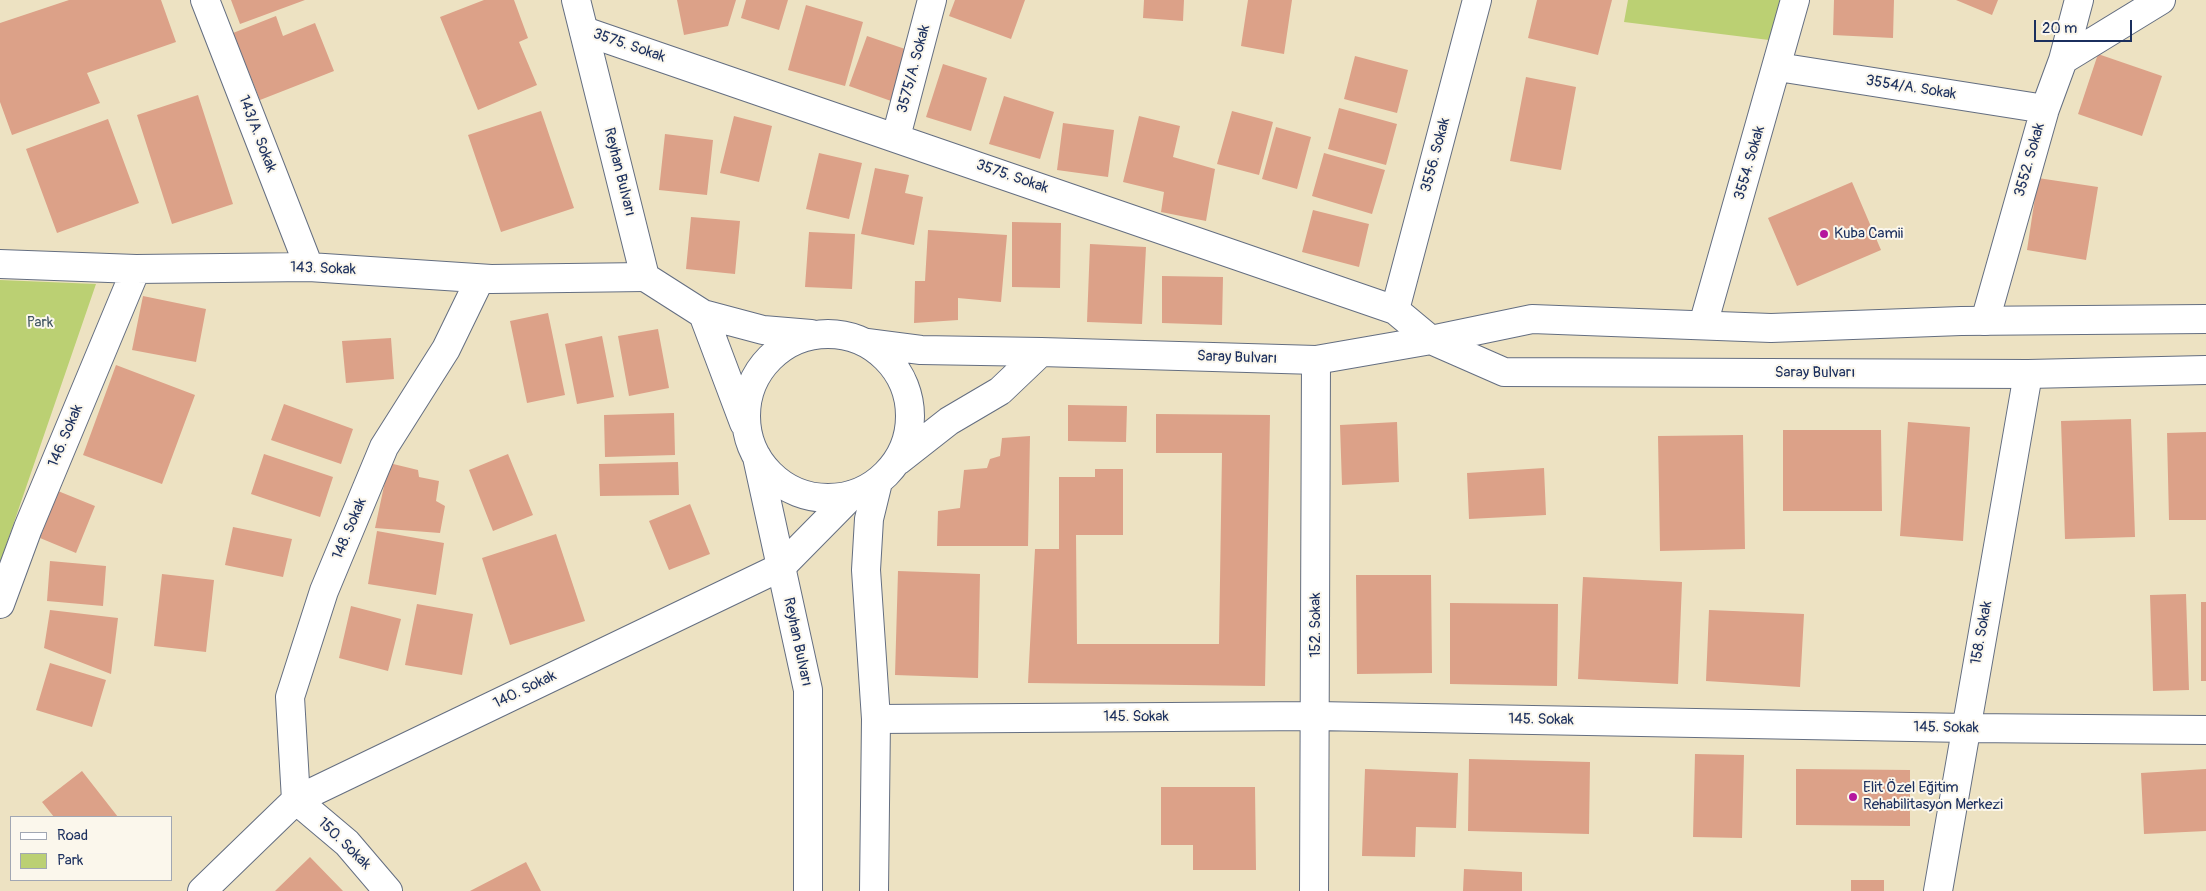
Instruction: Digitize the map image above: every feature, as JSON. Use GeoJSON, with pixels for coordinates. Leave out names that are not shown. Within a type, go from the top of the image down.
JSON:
{"type":"FeatureCollection","features":[{"type":"Feature","properties":{"kind":"street","name":"143/A. Sokak"},"geometry":{"type":"LineString","coordinates":[[205,0],[309,267]]}},
{"type":"Feature","properties":{"kind":"street","name":"Reyhan Bulvarı"},"geometry":{"type":"LineString","coordinates":[[576,0],[645,277]]}},
{"type":"Feature","properties":{"kind":"street","name":"3575/A. Sokak"},"geometry":{"type":"LineString","coordinates":[[896,137],[932,0]]}},
{"type":"Feature","properties":{"kind":"street","name":"3556. Sokak"},"geometry":{"type":"LineString","coordinates":[[1395,310],[1477,0]]}},
{"type":"Feature","properties":{"kind":"street","name":"3554. Sokak"},"geometry":{"type":"LineString","coordinates":[[1703,325],[1778,67],[1795,0]]}},
{"type":"Feature","properties":{"kind":"street","name":"3552. Sokak"},"geometry":{"type":"LineString","coordinates":[[1985,321],[2045,108],[2062,60],[2078,0]]}},
{"type":"Feature","properties":{"kind":"street"},"geometry":{"type":"LineString","coordinates":[[2062,60],[2161,0]]}},
{"type":"Feature","properties":{"kind":"street","name":"3575. Sokak"},"geometry":{"type":"LineString","coordinates":[[584,31],[1395,310],[1431,340]]}},
{"type":"Feature","properties":{"kind":"street","name":"3554/A. Sokak"},"geometry":{"type":"LineString","coordinates":[[1778,67],[2045,108]]}},
{"type":"Feature","properties":{"kind":"street","name":"143. Sokak"},"geometry":{"type":"LineString","coordinates":[[0,264],[136,269],[309,267],[480,279],[645,277]]}},
{"type":"Feature","properties":{"kind":"street","name":"146. Sokak"},"geometry":{"type":"LineString","coordinates":[[0,604],[28,528],[136,269]]}},
{"type":"Feature","properties":{"kind":"street"},"geometry":{"type":"LineString","coordinates":[[645,277],[703,314],[762,330],[842,334],[867,343],[887,358],[903,380],[911,407],[909,436],[897,462]]}},
{"type":"Feature","properties":{"kind":"street","name":"148. Sokak"},"geometry":{"type":"LineString","coordinates":[[296,800],[290,697],[324,591],[384,447],[446,349],[480,279]]}},
{"type":"Feature","properties":{"kind":"street"},"geometry":{"type":"LineString","coordinates":[[703,314],[752,444],[773,477],[796,492],[824,498],[852,495],[878,482],[897,462],[949,421],[1000,391],[1041,352]]}},
{"type":"Feature","properties":{"kind":"street","name":"Saray Bulvarı"},"geometry":{"type":"LineString","coordinates":[[867,343],[921,350],[1316,360],[1431,340],[1532,319],[1771,328],[1985,321],[2206,319]]}},
{"type":"Feature","properties":{"kind":"street"},"geometry":{"type":"LineString","coordinates":[[752,444],[746,405],[754,380],[769,358],[790,343],[815,334]]}},
{"type":"Feature","properties":{"kind":"street","name":"Saray Bulvarı"},"geometry":{"type":"LineString","coordinates":[[1431,340],[1504,372],[2028,374],[2206,370]]}},
{"type":"Feature","properties":{"kind":"street","name":"152. Sokak"},"geometry":{"type":"LineString","coordinates":[[1314,891],[1316,360]]}},
{"type":"Feature","properties":{"kind":"street","name":"158. Sokak"},"geometry":{"type":"LineString","coordinates":[[1938,891],[2028,374]]}},
{"type":"Feature","properties":{"kind":"street","name":"Reyhan Bulvarı"},"geometry":{"type":"LineString","coordinates":[[752,444],[808,690],[808,891]]}},
{"type":"Feature","properties":{"kind":"street"},"geometry":{"type":"LineString","coordinates":[[874,891],[876,719],[866,570],[869,519],[878,482]]}},
{"type":"Feature","properties":{"kind":"street","name":"140. Sokak"},"geometry":{"type":"LineString","coordinates":[[202,891],[296,800],[781,567],[852,495]]}},
{"type":"Feature","properties":{"kind":"street","name":"145. Sokak"},"geometry":{"type":"LineString","coordinates":[[876,719],[1316,716],[1966,728],[2206,730]]}},
{"type":"Feature","properties":{"kind":"street","name":"150. Sokak"},"geometry":{"type":"LineString","coordinates":[[296,800],[347,843],[388,891]]}},
{"type":"Feature","properties":{"kind":"green space"},"geometry":{"type":"Polygon","coordinates":[[[1628,0],[1780,0],[1769,40],[1624,22],[1628,0]]]}},
{"type":"Feature","properties":{"kind":"green space","name":"Park"},"geometry":{"type":"Polygon","coordinates":[[[0,280],[96,284],[0,563],[0,280]]]}},
{"type":"Feature","properties":{"kind":"building"},"geometry":{"type":"Polygon","coordinates":[[[69,0],[161,0],[176,42],[87,73],[100,103],[12,135],[0,102],[0,23],[69,0]]]}},
{"type":"Feature","properties":{"kind":"building"},"geometry":{"type":"Polygon","coordinates":[[[231,0],[305,0],[240,24],[231,0]]]}},
{"type":"Feature","properties":{"kind":"building"},"geometry":{"type":"Polygon","coordinates":[[[484,0],[514,0],[528,38],[519,42],[537,85],[478,110],[440,17],[484,0]]]}},
{"type":"Feature","properties":{"kind":"building"},"geometry":{"type":"Polygon","coordinates":[[[677,0],[736,0],[728,26],[684,35],[677,0]]]}},
{"type":"Feature","properties":{"kind":"building"},"geometry":{"type":"Polygon","coordinates":[[[746,0],[788,0],[779,30],[741,18],[746,0]]]}},
{"type":"Feature","properties":{"kind":"building"},"geometry":{"type":"Polygon","coordinates":[[[955,0],[1025,0],[1011,39],[949,16],[955,0]]]}},
{"type":"Feature","properties":{"kind":"building"},"geometry":{"type":"Polygon","coordinates":[[[1144,0],[1184,0],[1183,21],[1143,18],[1144,0]]]}},
{"type":"Feature","properties":{"kind":"building"},"geometry":{"type":"Polygon","coordinates":[[[1248,0],[1292,0],[1284,54],[1241,46],[1248,0]]]}},
{"type":"Feature","properties":{"kind":"building"},"geometry":{"type":"Polygon","coordinates":[[[1537,0],[1612,0],[1598,55],[1528,38],[1537,0]]]}},
{"type":"Feature","properties":{"kind":"building"},"geometry":{"type":"Polygon","coordinates":[[[1834,0],[1894,0],[1893,38],[1833,35],[1834,0]]]}},
{"type":"Feature","properties":{"kind":"building"},"geometry":{"type":"Polygon","coordinates":[[[1956,0],[1998,0],[1992,15],[1956,0]]]}},
{"type":"Feature","properties":{"kind":"building"},"geometry":{"type":"Polygon","coordinates":[[[806,5],[863,22],[845,86],[788,70],[806,5]]]}},
{"type":"Feature","properties":{"kind":"building"},"geometry":{"type":"Polygon","coordinates":[[[276,16],[283,36],[315,23],[334,71],[260,100],[233,33],[276,16]]]}},
{"type":"Feature","properties":{"kind":"building"},"geometry":{"type":"Polygon","coordinates":[[[867,36],[908,50],[891,101],[849,86],[867,36]]]}},
{"type":"Feature","properties":{"kind":"building"},"geometry":{"type":"Polygon","coordinates":[[[2098,54],[2162,76],[2142,136],[2078,114],[2098,54]]]}},
{"type":"Feature","properties":{"kind":"building"},"geometry":{"type":"Polygon","coordinates":[[[1355,56],[1408,70],[1397,113],[1344,99],[1355,56]]]}},
{"type":"Feature","properties":{"kind":"building"},"geometry":{"type":"Polygon","coordinates":[[[943,64],[987,78],[971,131],[926,117],[943,64]]]}},
{"type":"Feature","properties":{"kind":"building"},"geometry":{"type":"Polygon","coordinates":[[[1526,77],[1576,87],[1561,170],[1510,161],[1526,77]]]}},
{"type":"Feature","properties":{"kind":"building"},"geometry":{"type":"Polygon","coordinates":[[[198,95],[233,204],[172,224],[137,115],[198,95]]]}},
{"type":"Feature","properties":{"kind":"building"},"geometry":{"type":"Polygon","coordinates":[[[1004,96],[1054,112],[1040,159],[989,144],[1004,96]]]}},
{"type":"Feature","properties":{"kind":"building"},"geometry":{"type":"Polygon","coordinates":[[[1339,108],[1397,124],[1386,165],[1328,149],[1339,108]]]}},
{"type":"Feature","properties":{"kind":"building"},"geometry":{"type":"Polygon","coordinates":[[[541,111],[574,208],[501,232],[468,135],[541,111]]]}},
{"type":"Feature","properties":{"kind":"building"},"geometry":{"type":"Polygon","coordinates":[[[1232,111],[1273,122],[1259,175],[1217,164],[1232,111]]]}},
{"type":"Feature","properties":{"kind":"building"},"geometry":{"type":"Polygon","coordinates":[[[734,116],[772,126],[759,182],[720,173],[734,116]]]}},
{"type":"Feature","properties":{"kind":"building"},"geometry":{"type":"Polygon","coordinates":[[[1139,116],[1180,126],[1173,157],[1215,169],[1206,221],[1161,212],[1164,192],[1123,182],[1139,116]]]}},
{"type":"Feature","properties":{"kind":"building"},"geometry":{"type":"Polygon","coordinates":[[[108,119],[139,203],[57,233],[26,149],[108,119]]]}},
{"type":"Feature","properties":{"kind":"building"},"geometry":{"type":"Polygon","coordinates":[[[1063,123],[1114,130],[1108,177],[1057,170],[1063,123]]]}},
{"type":"Feature","properties":{"kind":"building"},"geometry":{"type":"Polygon","coordinates":[[[1276,127],[1311,137],[1297,189],[1262,179],[1276,127]]]}},
{"type":"Feature","properties":{"kind":"building"},"geometry":{"type":"Polygon","coordinates":[[[665,134],[713,140],[707,195],[659,190],[665,134]]]}},
{"type":"Feature","properties":{"kind":"building"},"geometry":{"type":"Polygon","coordinates":[[[819,153],[862,163],[849,219],[806,209],[819,153]]]}},
{"type":"Feature","properties":{"kind":"building"},"geometry":{"type":"Polygon","coordinates":[[[1324,153],[1385,170],[1372,214],[1312,196],[1324,153]]]}},
{"type":"Feature","properties":{"kind":"building"},"geometry":{"type":"Polygon","coordinates":[[[875,168],[909,175],[905,193],[923,197],[914,245],[861,234],[875,168]]]}},
{"type":"Feature","properties":{"kind":"building"},"geometry":{"type":"Polygon","coordinates":[[[2038,178],[2098,187],[2086,260],[2027,250],[2038,178]]]}},
{"type":"Feature","properties":{"kind":"building","name":"Kuba Camii"},"geometry":{"type":"Polygon","coordinates":[[[1852,182],[1881,250],[1797,286],[1768,218],[1852,182]]]}},
{"type":"Feature","properties":{"kind":"building"},"geometry":{"type":"Polygon","coordinates":[[[1313,210],[1369,224],[1359,267],[1302,252],[1313,210]]]}},
{"type":"Feature","properties":{"kind":"building"},"geometry":{"type":"Polygon","coordinates":[[[691,217],[740,221],[735,274],[686,269],[691,217]]]}},
{"type":"Feature","properties":{"kind":"building"},"geometry":{"type":"Polygon","coordinates":[[[1012,222],[1061,223],[1060,288],[1012,287],[1012,222]]]}},
{"type":"Feature","properties":{"kind":"building"},"geometry":{"type":"Polygon","coordinates":[[[928,230],[1007,235],[1001,302],[958,298],[958,320],[914,323],[915,281],[925,281],[928,230]]]}},
{"type":"Feature","properties":{"kind":"building"},"geometry":{"type":"Polygon","coordinates":[[[809,232],[855,234],[852,289],[805,287],[809,232]]]}},
{"type":"Feature","properties":{"kind":"building"},"geometry":{"type":"Polygon","coordinates":[[[1090,244],[1146,247],[1142,324],[1087,322],[1090,244]]]}},
{"type":"Feature","properties":{"kind":"building"},"geometry":{"type":"Polygon","coordinates":[[[1162,276],[1223,277],[1222,325],[1162,323],[1162,276]]]}},
{"type":"Feature","properties":{"kind":"building"},"geometry":{"type":"Polygon","coordinates":[[[143,296],[206,309],[196,362],[132,350],[143,296]]]}},
{"type":"Feature","properties":{"kind":"building"},"geometry":{"type":"Polygon","coordinates":[[[548,313],[565,395],[527,403],[510,321],[548,313]]]}},
{"type":"Feature","properties":{"kind":"building"},"geometry":{"type":"Polygon","coordinates":[[[658,329],[669,388],[629,396],[618,336],[658,329]]]}},
{"type":"Feature","properties":{"kind":"building"},"geometry":{"type":"Polygon","coordinates":[[[602,336],[614,397],[577,404],[565,344],[602,336]]]}},
{"type":"Feature","properties":{"kind":"building"},"geometry":{"type":"Polygon","coordinates":[[[391,338],[394,379],[346,383],[342,341],[391,338]]]}},
{"type":"Feature","properties":{"kind":"building"},"geometry":{"type":"Polygon","coordinates":[[[116,365],[195,395],[162,484],[83,455],[116,365]]]}},
{"type":"Feature","properties":{"kind":"building"},"geometry":{"type":"Polygon","coordinates":[[[284,404],[353,429],[341,464],[271,440],[284,404]]]}},
{"type":"Feature","properties":{"kind":"building"},"geometry":{"type":"Polygon","coordinates":[[[1068,405],[1127,406],[1126,442],[1068,441],[1068,405]]]}},
{"type":"Feature","properties":{"kind":"building"},"geometry":{"type":"Polygon","coordinates":[[[674,413],[675,455],[605,457],[604,415],[674,413]]]}},
{"type":"Feature","properties":{"kind":"building"},"geometry":{"type":"Polygon","coordinates":[[[1156,414],[1270,415],[1265,686],[1028,683],[1035,549],[1059,549],[1059,477],[1095,477],[1095,469],[1123,469],[1123,535],[1076,535],[1077,644],[1219,644],[1222,453],[1156,453],[1156,414]]]}},
{"type":"Feature","properties":{"kind":"building"},"geometry":{"type":"Polygon","coordinates":[[[2131,419],[2135,537],[2065,539],[2061,421],[2131,419]]]}},
{"type":"Feature","properties":{"kind":"building"},"geometry":{"type":"Polygon","coordinates":[[[1397,422],[1399,482],[1342,485],[1340,425],[1397,422]]]}},
{"type":"Feature","properties":{"kind":"building"},"geometry":{"type":"Polygon","coordinates":[[[1908,422],[1970,427],[1963,541],[1900,536],[1908,422]]]}},
{"type":"Feature","properties":{"kind":"building"},"geometry":{"type":"Polygon","coordinates":[[[1783,430],[1881,430],[1882,511],[1783,511],[1783,430]]]}},
{"type":"Feature","properties":{"kind":"building"},"geometry":{"type":"Polygon","coordinates":[[[2206,432],[2206,520],[2169,520],[2167,433],[2206,432]]]}},
{"type":"Feature","properties":{"kind":"building"},"geometry":{"type":"Polygon","coordinates":[[[1743,435],[1745,549],[1660,551],[1658,436],[1743,435]]]}},
{"type":"Feature","properties":{"kind":"building"},"geometry":{"type":"Polygon","coordinates":[[[1030,436],[1028,546],[937,546],[938,511],[960,508],[964,470],[987,468],[990,459],[1000,456],[1002,438],[1030,436]]]}},
{"type":"Feature","properties":{"kind":"building"},"geometry":{"type":"Polygon","coordinates":[[[264,454],[333,477],[320,517],[251,494],[264,454]]]}},
{"type":"Feature","properties":{"kind":"building"},"geometry":{"type":"Polygon","coordinates":[[[508,454],[533,515],[493,531],[469,470],[508,454]]]}},
{"type":"Feature","properties":{"kind":"building"},"geometry":{"type":"Polygon","coordinates":[[[678,462],[679,495],[600,496],[599,464],[678,462]]]}},
{"type":"Feature","properties":{"kind":"building"},"geometry":{"type":"Polygon","coordinates":[[[389,463],[418,470],[419,477],[439,481],[436,501],[445,506],[440,533],[375,528],[389,463]]]}},
{"type":"Feature","properties":{"kind":"building"},"geometry":{"type":"Polygon","coordinates":[[[1544,468],[1546,515],[1469,519],[1467,473],[1544,468]]]}},
{"type":"Feature","properties":{"kind":"building"},"geometry":{"type":"Polygon","coordinates":[[[58,491],[95,506],[76,553],[40,538],[58,491]]]}},
{"type":"Feature","properties":{"kind":"building"},"geometry":{"type":"Polygon","coordinates":[[[690,504],[710,554],[669,570],[649,521],[690,504]]]}},
{"type":"Feature","properties":{"kind":"building"},"geometry":{"type":"Polygon","coordinates":[[[233,527],[292,539],[283,577],[225,565],[233,527]]]}},
{"type":"Feature","properties":{"kind":"building"},"geometry":{"type":"Polygon","coordinates":[[[377,531],[444,543],[436,595],[368,584],[377,531]]]}},
{"type":"Feature","properties":{"kind":"building"},"geometry":{"type":"Polygon","coordinates":[[[556,534],[585,621],[510,645],[482,558],[556,534]]]}},
{"type":"Feature","properties":{"kind":"building"},"geometry":{"type":"Polygon","coordinates":[[[50,561],[106,566],[103,606],[47,601],[50,561]]]}},
{"type":"Feature","properties":{"kind":"building"},"geometry":{"type":"Polygon","coordinates":[[[898,571],[980,574],[978,678],[895,675],[898,571]]]}},
{"type":"Feature","properties":{"kind":"building"},"geometry":{"type":"Polygon","coordinates":[[[162,574],[214,580],[206,652],[154,646],[162,574]]]}},
{"type":"Feature","properties":{"kind":"building"},"geometry":{"type":"Polygon","coordinates":[[[1356,575],[1431,575],[1432,673],[1357,674],[1356,575]]]}},
{"type":"Feature","properties":{"kind":"building"},"geometry":{"type":"Polygon","coordinates":[[[1583,577],[1682,582],[1678,684],[1578,679],[1583,577]]]}},
{"type":"Feature","properties":{"kind":"building"},"geometry":{"type":"Polygon","coordinates":[[[2186,594],[2189,690],[2153,691],[2150,595],[2186,594]]]}},
{"type":"Feature","properties":{"kind":"building"},"geometry":{"type":"Polygon","coordinates":[[[2201,602],[2206,602],[2206,681],[2201,681],[2201,602]]]}},
{"type":"Feature","properties":{"kind":"building"},"geometry":{"type":"Polygon","coordinates":[[[1450,603],[1558,604],[1557,686],[1450,684],[1450,603]]]}},
{"type":"Feature","properties":{"kind":"building"},"geometry":{"type":"Polygon","coordinates":[[[417,604],[473,614],[462,675],[405,665],[417,604]]]}},
{"type":"Feature","properties":{"kind":"building"},"geometry":{"type":"Polygon","coordinates":[[[351,606],[401,619],[388,671],[339,658],[351,606]]]}},
{"type":"Feature","properties":{"kind":"building"},"geometry":{"type":"Polygon","coordinates":[[[50,610],[118,618],[111,674],[44,648],[50,610]]]}},
{"type":"Feature","properties":{"kind":"building"},"geometry":{"type":"Polygon","coordinates":[[[1709,610],[1804,614],[1800,687],[1706,681],[1709,610]]]}},
{"type":"Feature","properties":{"kind":"building"},"geometry":{"type":"Polygon","coordinates":[[[50,663],[106,680],[92,727],[36,710],[50,663]]]}},
{"type":"Feature","properties":{"kind":"building"},"geometry":{"type":"Polygon","coordinates":[[[1695,754],[1744,755],[1742,838],[1693,837],[1695,754]]]}},
{"type":"Feature","properties":{"kind":"building"},"geometry":{"type":"Polygon","coordinates":[[[1469,759],[1590,762],[1589,834],[1468,831],[1469,759]]]}},
{"type":"Feature","properties":{"kind":"building"},"geometry":{"type":"Polygon","coordinates":[[[1365,769],[1458,773],[1456,828],[1416,827],[1415,857],[1362,856],[1365,769]]]}},
{"type":"Feature","properties":{"kind":"building","name":"Elit Özel Eğitim Rehabilitasyon Merkezi"},"geometry":{"type":"Polygon","coordinates":[[[1796,769],[1910,770],[1910,826],[1796,825],[1796,769]]]}},
{"type":"Feature","properties":{"kind":"building"},"geometry":{"type":"Polygon","coordinates":[[[2206,769],[2206,831],[2144,834],[2141,773],[2206,769]]]}},
{"type":"Feature","properties":{"kind":"building"},"geometry":{"type":"Polygon","coordinates":[[[82,771],[117,816],[53,816],[42,802],[82,771]]]}},
{"type":"Feature","properties":{"kind":"building"},"geometry":{"type":"Polygon","coordinates":[[[1161,787],[1255,787],[1256,870],[1193,870],[1193,845],[1161,845],[1161,787]]]}},
{"type":"Feature","properties":{"kind":"building"},"geometry":{"type":"Polygon","coordinates":[[[310,857],[343,891],[275,891],[310,857]]]}},
{"type":"Feature","properties":{"kind":"building"},"geometry":{"type":"Polygon","coordinates":[[[526,862],[541,891],[470,891],[526,862]]]}},
{"type":"Feature","properties":{"kind":"building"},"geometry":{"type":"Polygon","coordinates":[[[1464,869],[1522,872],[1522,891],[1463,891],[1464,869]]]}},
{"type":"Feature","properties":{"kind":"building"},"geometry":{"type":"Polygon","coordinates":[[[1851,880],[1884,880],[1884,891],[1851,891],[1851,880]]]}},
{"type":"Feature","properties":{"kind":"place","name":"Kuba Camii"},"geometry":{"type":"Point","coordinates":[1824,234]}},
{"type":"Feature","properties":{"kind":"place","name":"Elit Özel Eğitim Rehabilitasyon Merkezi"},"geometry":{"type":"Point","coordinates":[1853,797]}}]}
